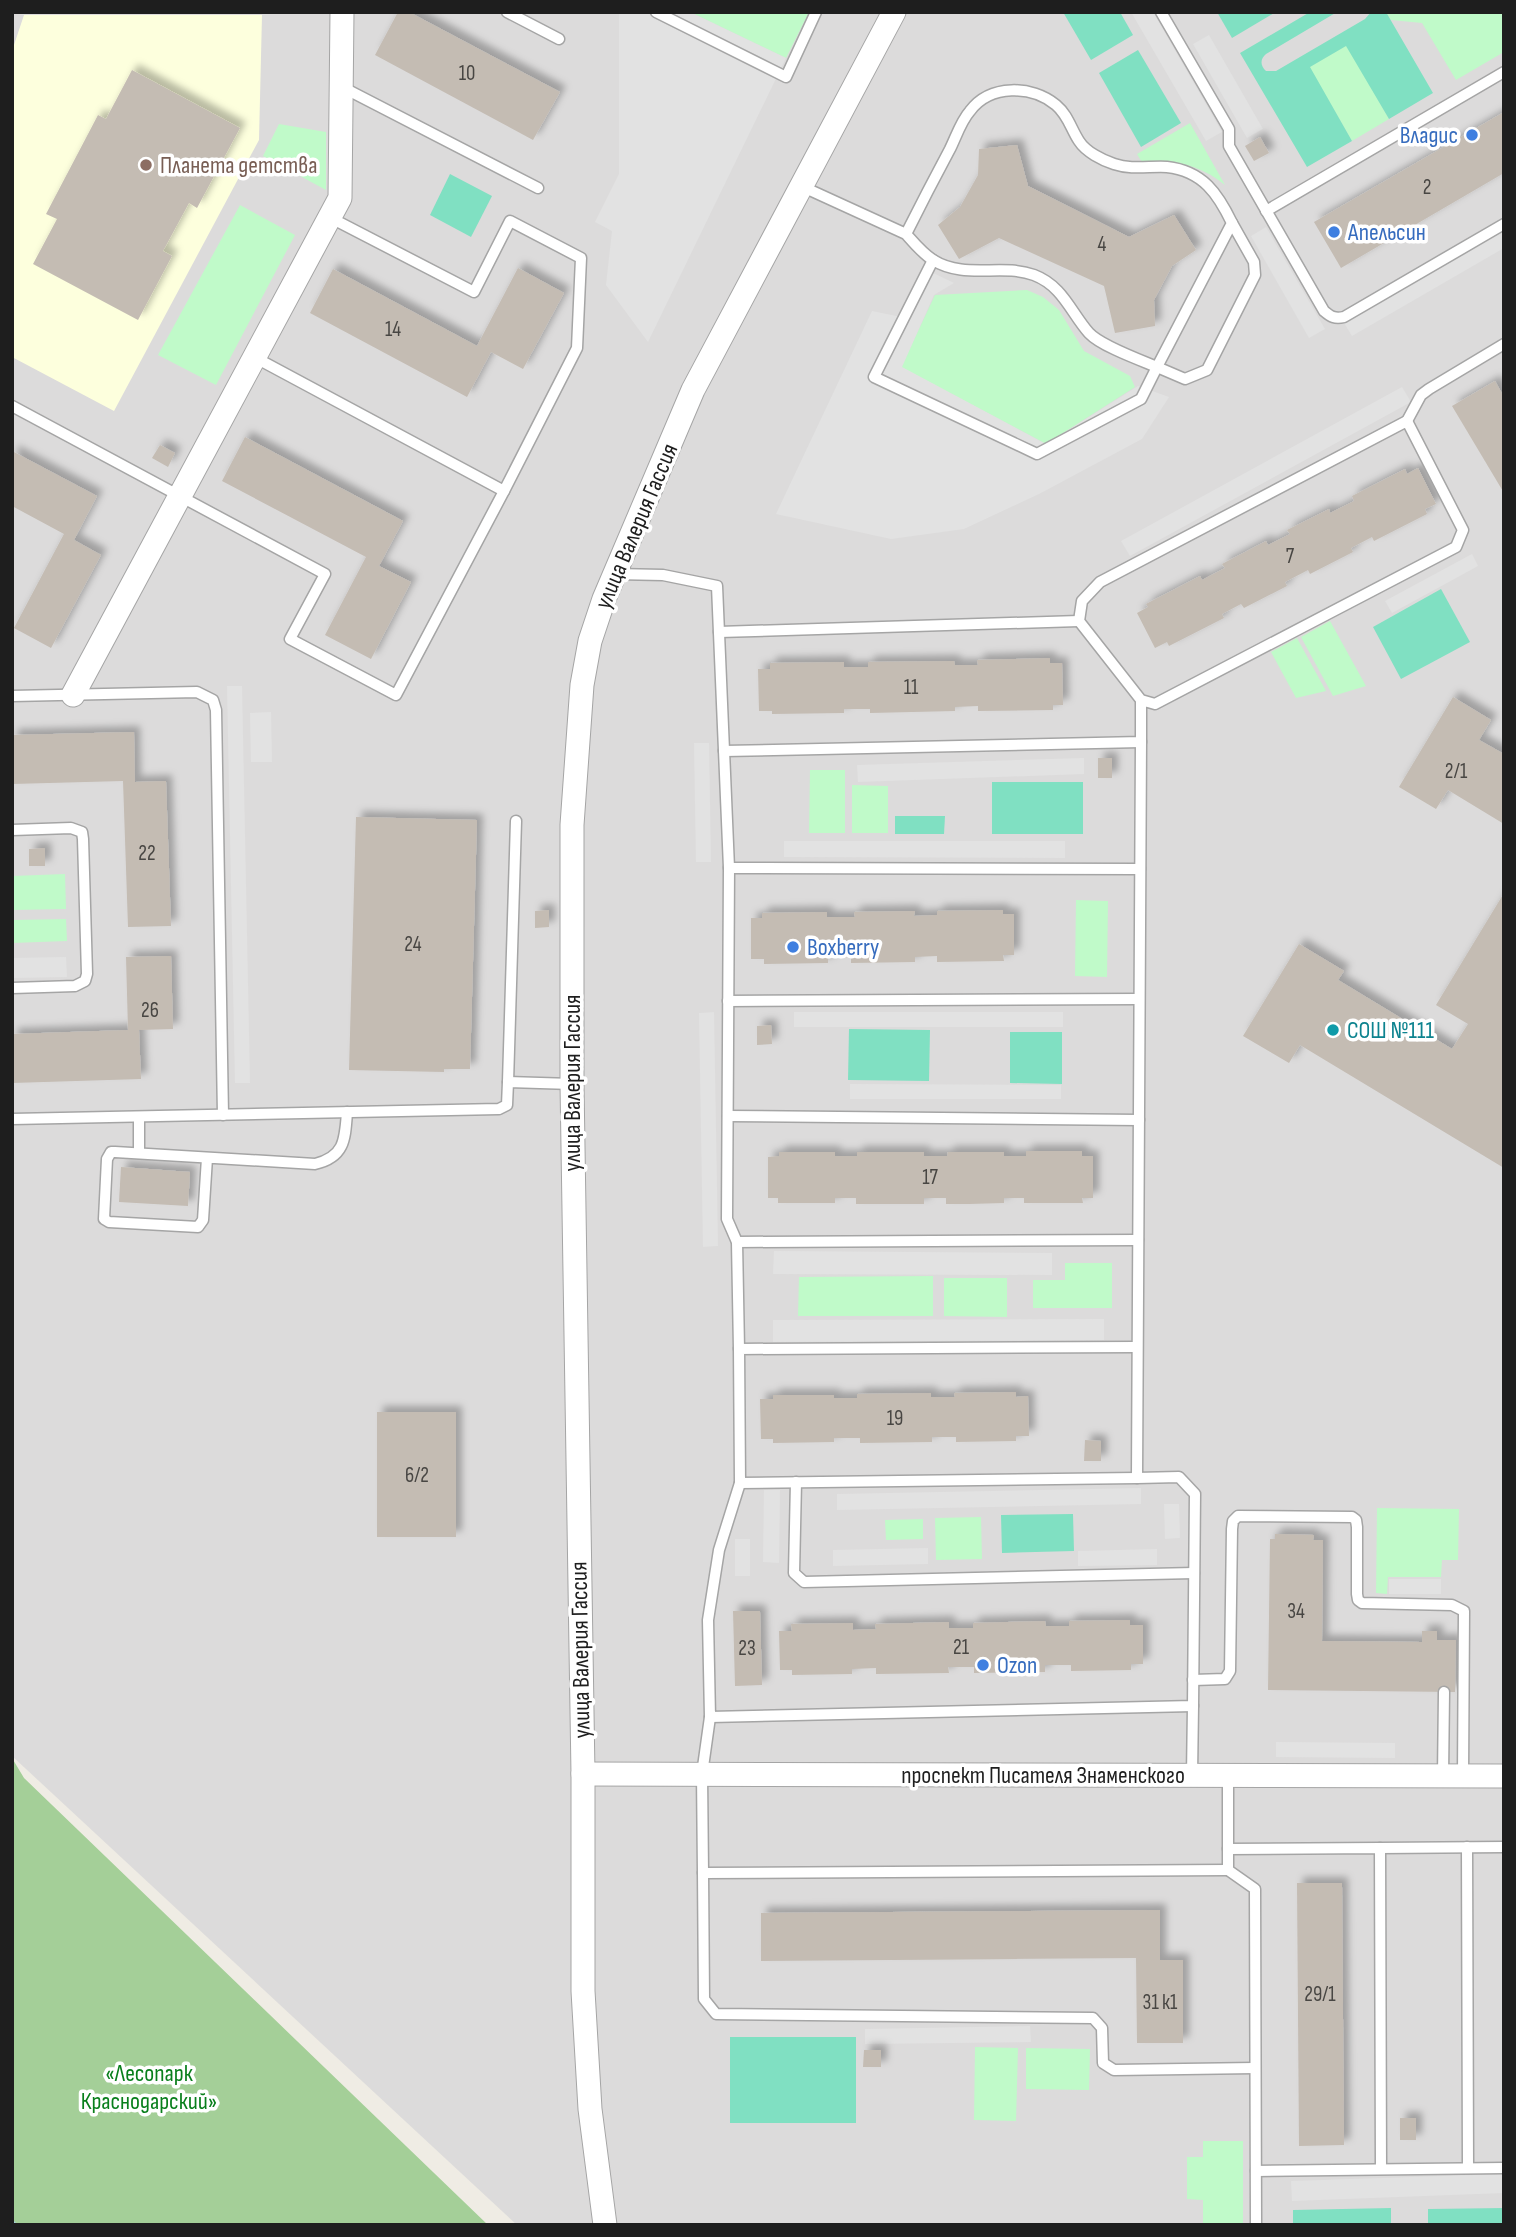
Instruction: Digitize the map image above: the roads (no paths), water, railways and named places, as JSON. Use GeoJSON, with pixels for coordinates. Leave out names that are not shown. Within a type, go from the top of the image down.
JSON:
{"type":"FeatureCollection","features":[{"type":"Feature","properties":{"kind":"street"},"geometry":{"type":"LineString","coordinates":[[73,695],[340,198],[342,12]]}},
{"type":"Feature","properties":{"kind":"street","name":"улица Валерия Гассия"},"geometry":{"type":"LineString","coordinates":[[605,2225],[590,2109],[583,1991],[583,1773],[572,1084],[572,825],[582,685],[590,641],[614,574],[693,390],[894,12]]}},
{"type":"Feature","properties":{"kind":"street","name":"проспект Писателя Знаменского"},"geometry":{"type":"LineString","coordinates":[[583,1773],[1504,1776]]}},
{"type":"Feature","properties":{"kind":"lane"},"geometry":{"type":"LineString","coordinates":[[507,12],[559,39]]}},
{"type":"Feature","properties":{"kind":"lane"},"geometry":{"type":"LineString","coordinates":[[656,12],[786,77],[816,12]]}},
{"type":"Feature","properties":{"kind":"lane"},"geometry":{"type":"LineString","coordinates":[[1161,12],[1229,129],[1229,146],[1324,311],[1337,319],[1344,317],[1504,224]]}},
{"type":"Feature","properties":{"kind":"lane"},"geometry":{"type":"LineString","coordinates":[[1266,211],[1504,72]]}},
{"type":"Feature","properties":{"kind":"lane"},"geometry":{"type":"LineString","coordinates":[[341,86],[538,188]]}},
{"type":"Feature","properties":{"kind":"lane"},"geometry":{"type":"LineString","coordinates":[[801,186],[906,234],[933,260],[955,270],[1020,271],[1037,276],[1055,289],[1073,309],[1090,335],[1185,379],[1207,370],[1255,275],[1254,262],[1223,203],[1210,187],[1191,173],[1167,167],[1124,168],[1102,160],[1080,143],[1058,107],[1042,96],[1025,92],[1005,91],[988,95],[970,111],[906,234]]}},
{"type":"Feature","properties":{"kind":"lane"},"geometry":{"type":"LineString","coordinates":[[12,406],[326,574],[290,639],[396,695],[577,348],[580,258],[510,221],[474,292],[329,217]]}},
{"type":"Feature","properties":{"kind":"lane"},"geometry":{"type":"LineString","coordinates":[[933,260],[874,377],[1037,454],[1141,399],[1232,223]]}},
{"type":"Feature","properties":{"kind":"lane"},"geometry":{"type":"LineString","coordinates":[[1407,421],[1463,530],[1456,547],[1155,704],[1141,700],[1079,621],[1082,601],[1100,582],[1407,421],[1421,395],[1429,388],[1504,344]]}},
{"type":"Feature","properties":{"kind":"lane"},"geometry":{"type":"LineString","coordinates":[[254,357],[504,491]]}},
{"type":"Feature","properties":{"kind":"lane"},"geometry":{"type":"LineString","coordinates":[[614,574],[663,575],[717,586],[729,868],[727,1219],[737,1242],[740,1483],[719,1550],[708,1620],[710,1717],[702,1774],[705,1999],[716,2014],[1093,2018],[1102,2028],[1103,2063],[1114,2070],[1255,2068]]}},
{"type":"Feature","properties":{"kind":"lane"},"geometry":{"type":"LineString","coordinates":[[719,632],[1079,621]]}},
{"type":"Feature","properties":{"kind":"lane"},"geometry":{"type":"LineString","coordinates":[[12,696],[197,692],[213,700],[216,710],[223,1115]]}},
{"type":"Feature","properties":{"kind":"lane"},"geometry":{"type":"LineString","coordinates":[[1137,1478],[1141,700]]}},
{"type":"Feature","properties":{"kind":"lane"},"geometry":{"type":"LineString","coordinates":[[724,751],[1141,742]]}},
{"type":"Feature","properties":{"kind":"lane"},"geometry":{"type":"LineString","coordinates":[[12,1119],[504,1108],[507,1105],[508,1082],[516,821]]}},
{"type":"Feature","properties":{"kind":"lane"},"geometry":{"type":"LineString","coordinates":[[12,830],[71,828],[82,832],[87,974],[85,981],[75,986],[12,988]]}},
{"type":"Feature","properties":{"kind":"lane"},"geometry":{"type":"LineString","coordinates":[[729,868],[1140,869]]}},
{"type":"Feature","properties":{"kind":"lane"},"geometry":{"type":"LineString","coordinates":[[728,1001],[1139,999]]}},
{"type":"Feature","properties":{"kind":"lane"},"geometry":{"type":"LineString","coordinates":[[508,1082],[572,1084]]}},
{"type":"Feature","properties":{"kind":"lane"},"geometry":{"type":"LineString","coordinates":[[207,1158],[203,1220],[198,1227],[109,1222],[104,1219],[108,1155],[115,1152],[139,1153],[315,1164],[327,1161],[339,1152],[345,1138],[347,1112]]}},
{"type":"Feature","properties":{"kind":"lane"},"geometry":{"type":"LineString","coordinates":[[728,1116],[1139,1120]]}},
{"type":"Feature","properties":{"kind":"lane"},"geometry":{"type":"LineString","coordinates":[[139,1117],[139,1153]]}},
{"type":"Feature","properties":{"kind":"lane"},"geometry":{"type":"LineString","coordinates":[[737,1242],[1138,1240]]}},
{"type":"Feature","properties":{"kind":"lane"},"geometry":{"type":"LineString","coordinates":[[739,1349],[1137,1347]]}},
{"type":"Feature","properties":{"kind":"lane"},"geometry":{"type":"LineString","coordinates":[[740,1483],[1180,1477],[1195,1494],[1192,1775]]}},
{"type":"Feature","properties":{"kind":"lane"},"geometry":{"type":"LineString","coordinates":[[796,1482],[794,1573],[804,1583],[1194,1573]]}},
{"type":"Feature","properties":{"kind":"lane"},"geometry":{"type":"LineString","coordinates":[[1193,1679],[1225,1679],[1230,1671],[1233,1521],[1238,1516],[1352,1517],[1356,1520],[1357,1527],[1358,1600],[1362,1603],[1452,1605],[1464,1611],[1453,1776]]}},
{"type":"Feature","properties":{"kind":"lane"},"geometry":{"type":"LineString","coordinates":[[1444,1692],[1453,1776]]}},
{"type":"Feature","properties":{"kind":"lane"},"geometry":{"type":"LineString","coordinates":[[710,1717],[1193,1706]]}},
{"type":"Feature","properties":{"kind":"lane"},"geometry":{"type":"LineString","coordinates":[[1228,1775],[1228,1870]]}},
{"type":"Feature","properties":{"kind":"lane"},"geometry":{"type":"LineString","coordinates":[[1467,1847],[1468,2168]]}},
{"type":"Feature","properties":{"kind":"lane"},"geometry":{"type":"LineString","coordinates":[[1228,1849],[1504,1847]]}},
{"type":"Feature","properties":{"kind":"lane"},"geometry":{"type":"LineString","coordinates":[[1380,1848],[1381,2169]]}},
{"type":"Feature","properties":{"kind":"lane"},"geometry":{"type":"LineString","coordinates":[[703,1872],[1228,1870],[1255,1889],[1256,2225]]}},
{"type":"Feature","properties":{"kind":"lane"},"geometry":{"type":"LineString","coordinates":[[1256,2171],[1504,2168]]}},
{"type":"Feature","properties":{"kind":"place","name":"Владис"},"geometry":{"type":"Point","coordinates":[1472,135]}},
{"type":"Feature","properties":{"kind":"place","name":"Планета детства"},"geometry":{"type":"Point","coordinates":[146,165]}},
{"type":"Feature","properties":{"kind":"place","name":"Апельсин"},"geometry":{"type":"Point","coordinates":[1334,232]}},
{"type":"Feature","properties":{"kind":"place","name":"Boxberry"},"geometry":{"type":"Point","coordinates":[793,947]}},
{"type":"Feature","properties":{"kind":"place","name":"СОШ №111"},"geometry":{"type":"Point","coordinates":[1333,1030]}},
{"type":"Feature","properties":{"kind":"place","name":"Ozon"},"geometry":{"type":"Point","coordinates":[983,1665]}},
{"type":"Feature","properties":{"kind":"park label","name":"«Лесопарк Краснодарский»"},"geometry":{"type":"Point","coordinates":[149,2087]}}]}
